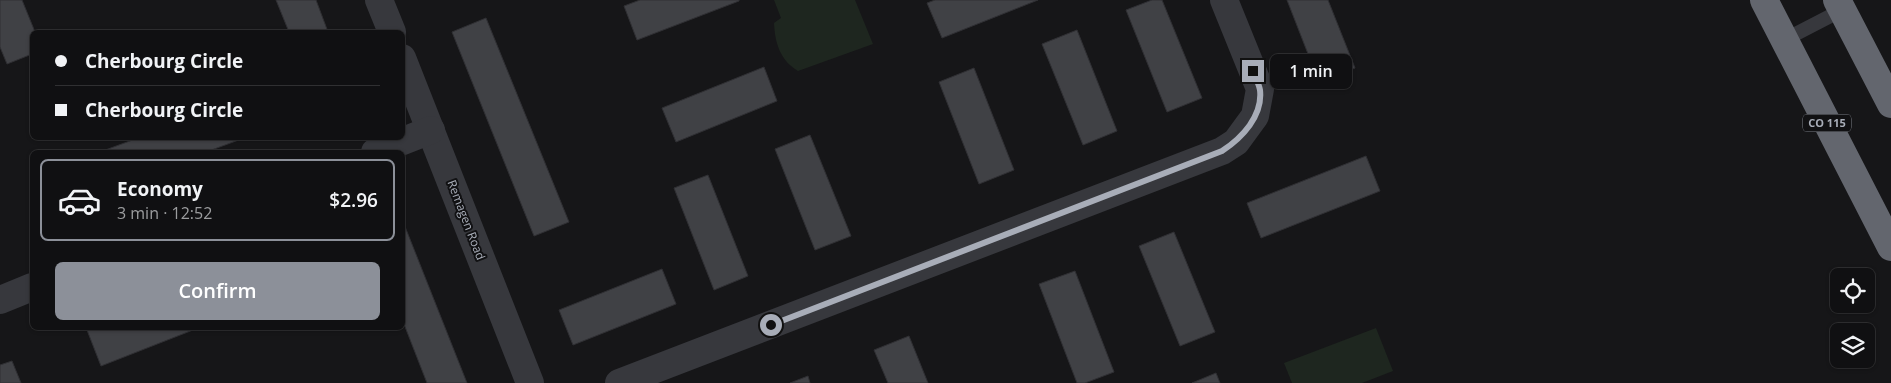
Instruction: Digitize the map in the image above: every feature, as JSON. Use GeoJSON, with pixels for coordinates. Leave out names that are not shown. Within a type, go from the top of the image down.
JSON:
{"type":"FeatureCollection","features":[{"type":"Feature","properties":{"kind":"highway","name":"CO 115"},"geometry":{"type":"LineString","coordinates":[[1764,0],[1891,247]]}},
{"type":"Feature","properties":{"kind":"highway"},"geometry":{"type":"LineString","coordinates":[[1840,5],[1891,104]]}},
{"type":"Feature","properties":{"kind":"street"},"geometry":{"type":"LineString","coordinates":[[380,0],[391,30]]}},
{"type":"Feature","properties":{"kind":"street"},"geometry":{"type":"LineString","coordinates":[[619,383],[1222,151],[1236,142],[1247,130],[1255,116],[1260,89],[1224,0]]}},
{"type":"Feature","properties":{"kind":"street","name":"Remagen Road"},"geometry":{"type":"LineString","coordinates":[[405,65],[530,383]]}},
{"type":"Feature","properties":{"kind":"street"},"geometry":{"type":"LineString","coordinates":[[380,150],[431,130]]}},
{"type":"Feature","properties":{"kind":"street"},"geometry":{"type":"LineString","coordinates":[[0,300],[30,288]]}},
{"type":"Feature","properties":{"kind":"lane"},"geometry":{"type":"LineString","coordinates":[[1784,40],[1840,5]]}},
{"type":"Feature","properties":{"kind":"shaded area"},"geometry":{"type":"Polygon","coordinates":[[[774,0],[855,0],[873,44],[798,71],[787,62],[777,44],[774,23],[781,18],[774,0]]]}},
{"type":"Feature","properties":{"kind":"shaded area"},"geometry":{"type":"Polygon","coordinates":[[[1376,328],[1393,371],[1362,383],[1292,383],[1284,363],[1376,328]]]}},
{"type":"Feature","properties":{"kind":"building"},"geometry":{"type":"Polygon","coordinates":[[[0,0],[22,0],[34,30],[30,30],[30,55],[7,64],[0,47],[0,0]]]}},
{"type":"Feature","properties":{"kind":"building"},"geometry":{"type":"Polygon","coordinates":[[[276,0],[316,0],[327,30],[288,30],[276,0]]]}},
{"type":"Feature","properties":{"kind":"building"},"geometry":{"type":"Polygon","coordinates":[[[640,0],[739,1],[637,40],[624,6],[640,0]]]}},
{"type":"Feature","properties":{"kind":"building"},"geometry":{"type":"Polygon","coordinates":[[[935,0],[1038,0],[942,38],[927,3],[935,0]]]}},
{"type":"Feature","properties":{"kind":"building"},"geometry":{"type":"Polygon","coordinates":[[[1152,0],[1162,0],[1202,98],[1167,112],[1126,10],[1152,0]]]}},
{"type":"Feature","properties":{"kind":"building"},"geometry":{"type":"Polygon","coordinates":[[[1287,0],[1328,0],[1355,68],[1319,82],[1287,0]]]}},
{"type":"Feature","properties":{"kind":"building"},"geometry":{"type":"Polygon","coordinates":[[[486,18],[569,222],[534,236],[452,32],[486,18]]]}},
{"type":"Feature","properties":{"kind":"building"},"geometry":{"type":"Polygon","coordinates":[[[1077,30],[1117,131],[1083,145],[1042,44],[1077,30]]]}},
{"type":"Feature","properties":{"kind":"building"},"geometry":{"type":"Polygon","coordinates":[[[764,67],[777,101],[676,142],[662,108],[764,67]]]}},
{"type":"Feature","properties":{"kind":"building"},"geometry":{"type":"Polygon","coordinates":[[[974,68],[1014,170],[979,184],[939,82],[974,68]]]}},
{"type":"Feature","properties":{"kind":"building"},"geometry":{"type":"Polygon","coordinates":[[[810,135],[851,236],[815,250],[775,149],[810,135]]]}},
{"type":"Feature","properties":{"kind":"building"},"geometry":{"type":"Polygon","coordinates":[[[133,140],[239,140],[211,150],[105,150],[133,140]]]}},
{"type":"Feature","properties":{"kind":"building"},"geometry":{"type":"Polygon","coordinates":[[[1366,156],[1380,191],[1261,238],[1247,203],[1366,156]]]}},
{"type":"Feature","properties":{"kind":"building"},"geometry":{"type":"Polygon","coordinates":[[[708,175],[748,276],[714,290],[674,188],[708,175]]]}},
{"type":"Feature","properties":{"kind":"building"},"geometry":{"type":"Polygon","coordinates":[[[405,227],[467,383],[427,383],[405,327],[405,227]]]}},
{"type":"Feature","properties":{"kind":"building"},"geometry":{"type":"Polygon","coordinates":[[[1174,232],[1215,332],[1180,346],[1139,246],[1174,232]]]}},
{"type":"Feature","properties":{"kind":"building"},"geometry":{"type":"Polygon","coordinates":[[[662,269],[676,304],[573,345],[559,310],[662,269]]]}},
{"type":"Feature","properties":{"kind":"building"},"geometry":{"type":"Polygon","coordinates":[[[1075,271],[1114,372],[1085,383],[1077,383],[1039,284],[1075,271]]]}},
{"type":"Feature","properties":{"kind":"building"},"geometry":{"type":"Polygon","coordinates":[[[87,330],[193,330],[101,366],[87,330]]]}},
{"type":"Feature","properties":{"kind":"building"},"geometry":{"type":"Polygon","coordinates":[[[909,336],[928,383],[888,383],[874,350],[909,336]]]}},
{"type":"Feature","properties":{"kind":"building"},"geometry":{"type":"Polygon","coordinates":[[[12,361],[21,383],[0,383],[0,365],[12,361]]]}},
{"type":"Feature","properties":{"kind":"building"},"geometry":{"type":"Polygon","coordinates":[[[1216,373],[1220,383],[1192,383],[1216,373]]]}},
{"type":"Feature","properties":{"kind":"building"},"geometry":{"type":"Polygon","coordinates":[[[808,376],[810,383],[790,383],[808,376]]]}},
{"type":"Feature","properties":{"kind":"route"},"geometry":{"type":"LineString","coordinates":[[771,325],[1222,151],[1236,142],[1247,130],[1255,116],[1260,89],[1253,71]]}}]}
